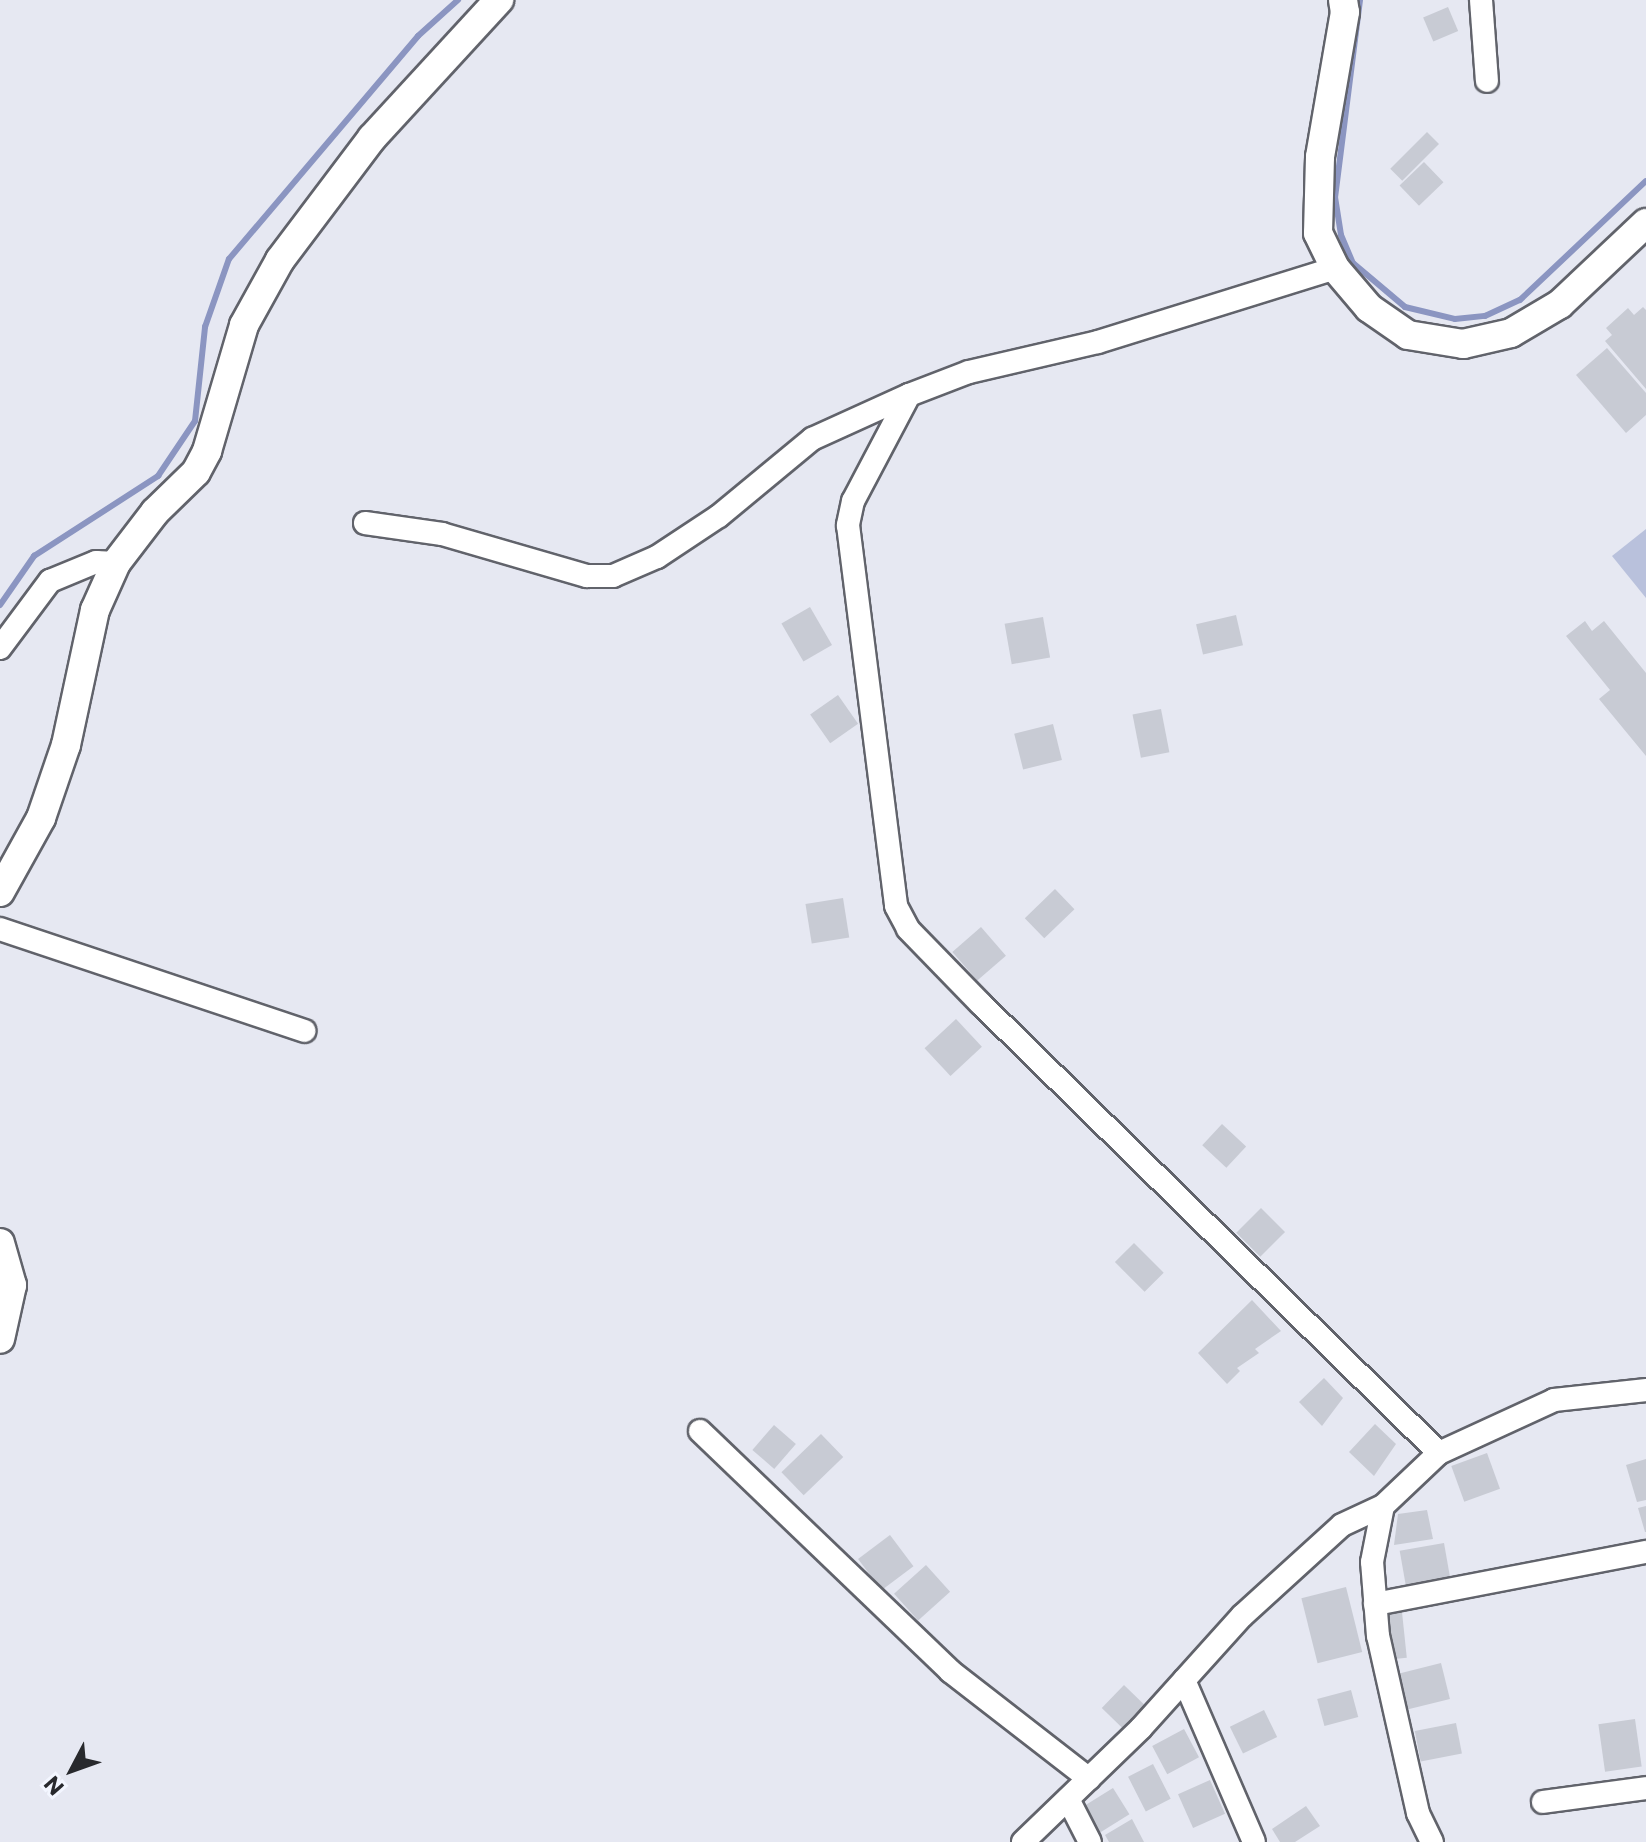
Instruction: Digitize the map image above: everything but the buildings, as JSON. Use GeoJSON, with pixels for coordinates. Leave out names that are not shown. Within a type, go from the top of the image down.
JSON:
{"type":"FeatureCollection","features":[{"type":"Feature","properties":{"kind":"street"},"geometry":{"type":"LineString","coordinates":[[0,892],[41,818],[66,745],[95,610],[116,563],[155,512],[196,472],[207,451],[244,325],[280,260],[372,138],[499,0]]}},
{"type":"Feature","properties":{"kind":"street"},"geometry":{"type":"LineString","coordinates":[[1343,0],[1345,12],[1320,157],[1318,233],[1335,268],[1369,308],[1408,335],[1463,344],[1511,333],[1560,304],[1646,223]]}},
{"type":"Feature","properties":{"kind":"street"},"geometry":{"type":"LineString","coordinates":[[1481,0],[1487,81]]}},
{"type":"Feature","properties":{"kind":"street"},"geometry":{"type":"LineString","coordinates":[[365,523],[442,534],[587,576],[613,576],[657,557],[719,516],[812,439],[909,395],[969,372],[1098,342],[1335,268]]}},
{"type":"Feature","properties":{"kind":"street"},"geometry":{"type":"LineString","coordinates":[[909,395],[853,501],[848,525],[896,906],[908,929],[980,1003],[1439,1453]]}},
{"type":"Feature","properties":{"kind":"street"},"geometry":{"type":"LineString","coordinates":[[0,648],[50,581],[96,562],[116,563]]}},
{"type":"Feature","properties":{"kind":"street"},"geometry":{"type":"LineString","coordinates":[[0,929],[304,1031]]}},
{"type":"Feature","properties":{"kind":"street"},"geometry":{"type":"LineString","coordinates":[[0,1243],[12,1285],[0,1339]]}},
{"type":"Feature","properties":{"kind":"street"},"geometry":{"type":"LineString","coordinates":[[1023,1842],[1089,1779],[1242,1616],[1342,1525],[1383,1506],[1439,1453],[1554,1400],[1646,1390]]}},
{"type":"Feature","properties":{"kind":"street"},"geometry":{"type":"LineString","coordinates":[[700,1431],[950,1671],[1089,1779]]}},
{"type":"Feature","properties":{"kind":"street"},"geometry":{"type":"LineString","coordinates":[[1383,1506],[1372,1562],[1375,1604],[1394,1721],[1418,1813],[1432,1842]]}},
{"type":"Feature","properties":{"kind":"street"},"geometry":{"type":"LineString","coordinates":[[1375,1604],[1646,1552]]}},
{"type":"Feature","properties":{"kind":"street"},"geometry":{"type":"LineString","coordinates":[[1184,1680],[1254,1842]]}},
{"type":"Feature","properties":{"kind":"street"},"geometry":{"type":"LineString","coordinates":[[1543,1802],[1646,1788]]}},
{"type":"Feature","properties":{"kind":"street"},"geometry":{"type":"LineString","coordinates":[[1068,1799],[1090,1842]]}},
{"type":"Feature","properties":{"kind":"shaded area"},"geometry":{"type":"Polygon","coordinates":[[[1646,529],[1646,598],[1612,556],[1646,529]]]}},
{"type":"Feature","properties":{"kind":"waterway"},"geometry":{"type":"LineString","coordinates":[[0,605],[34,556],[158,476],[195,421],[205,327],[229,259],[418,36],[458,0]]}},
{"type":"Feature","properties":{"kind":"waterway"},"geometry":{"type":"LineString","coordinates":[[1360,0],[1335,197],[1341,235],[1353,263],[1405,307],[1455,319],[1485,316],[1520,300],[1646,181]]}}]}
